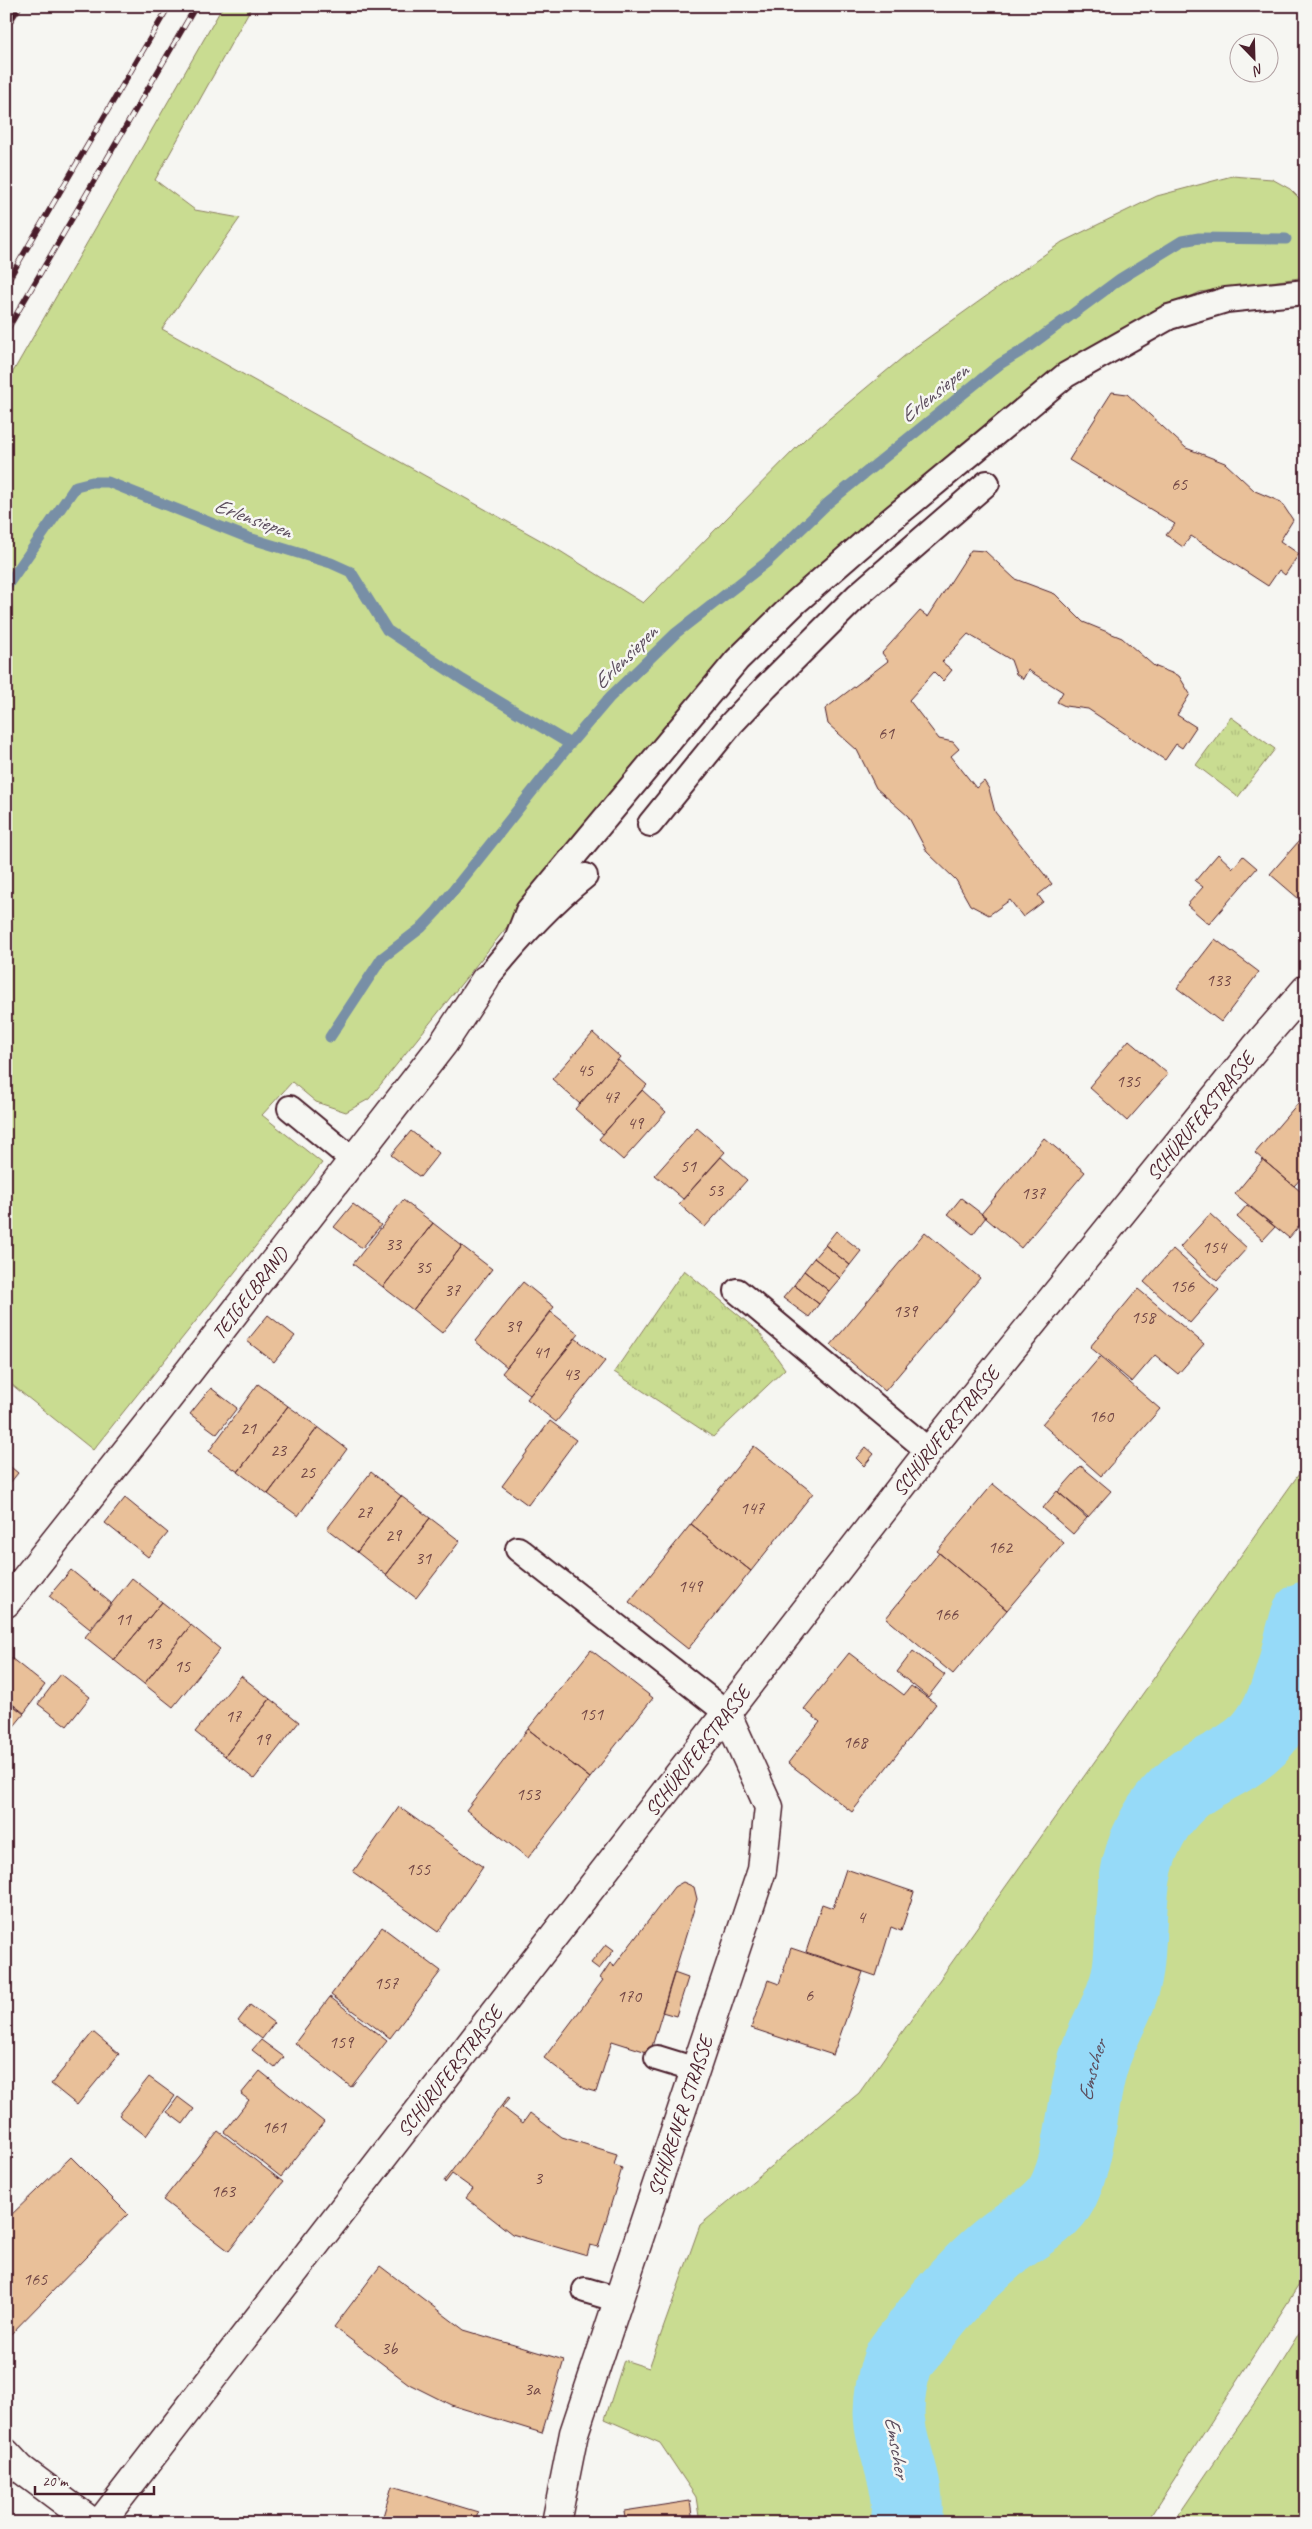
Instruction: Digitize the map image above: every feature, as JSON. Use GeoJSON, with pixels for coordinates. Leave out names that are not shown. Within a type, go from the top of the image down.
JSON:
{"type":"FeatureCollection","features":[{"type":"Feature","properties":{"kind":"main road","name":"TEIGELBRAND"},"geometry":{"type":"LineString","coordinates":[[6,1603],[443,1044],[485,980]]}},
{"type":"Feature","properties":{"kind":"main road","name":"SCHÜRUFERSTRASSE"},"geometry":{"type":"LineString","coordinates":[[100,2523],[929,1451],[1255,1048],[1306,989]]}},
{"type":"Feature","properties":{"kind":"main road","name":"SCHÜRENER STRASSE"},"geometry":{"type":"LineString","coordinates":[[556,2523],[574,2433],[762,1870],[769,1807],[726,1712]]}},
{"type":"Feature","properties":{"kind":"main road"},"geometry":{"type":"LineString","coordinates":[[6,2453],[21,2469],[93,2523]]}},
{"type":"Feature","properties":{"kind":"lane"},"geometry":{"type":"LineString","coordinates":[[517,939],[528,911],[737,660],[796,602],[1066,375],[1169,317],[1226,300],[1306,292]]}},
{"type":"Feature","properties":{"kind":"lane"},"geometry":{"type":"LineString","coordinates":[[650,824],[732,723],[766,687],[858,595],[987,483]]}},
{"type":"Feature","properties":{"kind":"lane"},"geometry":{"type":"LineString","coordinates":[[485,980],[517,939],[553,901],[585,876]]}},
{"type":"Feature","properties":{"kind":"lane"},"geometry":{"type":"LineString","coordinates":[[290,1108],[353,1160]]}},
{"type":"Feature","properties":{"kind":"lane"},"geometry":{"type":"LineString","coordinates":[[737,1291],[929,1451]]}},
{"type":"Feature","properties":{"kind":"lane"},"geometry":{"type":"LineString","coordinates":[[518,1549],[726,1712]]}},
{"type":"Feature","properties":{"kind":"lane"},"geometry":{"type":"LineString","coordinates":[[657,2058],[696,2070]]}},
{"type":"Feature","properties":{"kind":"lane"},"geometry":{"type":"LineString","coordinates":[[586,2290],[619,2300]]}},
{"type":"Feature","properties":{"kind":"green space"},"geometry":{"type":"Polygon","coordinates":[[[223,6],[252,6],[155,180],[195,210],[240,218],[162,329],[560,551],[643,603],[806,438],[914,348],[1062,242],[1157,196],[1232,176],[1272,179],[1290,189],[1306,205],[1306,272],[1299,278],[1200,292],[1098,343],[956,448],[716,666],[369,1099],[346,1112],[316,1102],[292,1082],[262,1115],[322,1163],[93,1450],[6,1380],[6,384],[223,6]]]}},
{"type":"Feature","properties":{"kind":"green space"},"geometry":{"type":"Polygon","coordinates":[[[1231,717],[1275,749],[1238,797],[1196,765],[1231,717]]]}},
{"type":"Feature","properties":{"kind":"green space"},"geometry":{"type":"Polygon","coordinates":[[[684,1270],[758,1331],[785,1369],[713,1437],[614,1372],[684,1270]]]}},
{"type":"Feature","properties":{"kind":"green space"},"geometry":{"type":"Polygon","coordinates":[[[1306,1464],[1306,2274],[1146,2523],[700,2523],[696,2497],[660,2443],[605,2419],[624,2360],[649,2368],[700,2225],[859,2093],[1306,1464]]]}},
{"type":"Feature","properties":{"kind":"green space"},"geometry":{"type":"Polygon","coordinates":[[[1306,2322],[1306,2523],[1173,2523],[1266,2386],[1306,2322]]]}},
{"type":"Feature","properties":{"kind":"building"},"geometry":{"type":"Polygon","coordinates":[[[1112,392],[1127,394],[1186,448],[1225,463],[1255,491],[1281,502],[1293,520],[1280,541],[1299,554],[1285,575],[1279,570],[1268,586],[1191,536],[1183,547],[1166,535],[1175,524],[1069,460],[1112,392]]]}},
{"type":"Feature","properties":{"kind":"building"},"geometry":{"type":"Polygon","coordinates":[[[971,550],[985,551],[1015,579],[1055,594],[1083,622],[1122,638],[1154,666],[1179,676],[1190,694],[1177,715],[1196,727],[1182,748],[1176,744],[1165,760],[1088,709],[1065,706],[1057,702],[1063,692],[1028,670],[1023,679],[1016,674],[1011,660],[968,634],[942,662],[952,670],[943,681],[934,672],[909,700],[939,739],[953,742],[959,749],[951,756],[976,788],[984,781],[989,789],[995,812],[1052,884],[1038,895],[1043,902],[1023,917],[1010,900],[989,915],[970,905],[956,880],[927,852],[908,816],[876,788],[857,750],[828,724],[825,709],[888,661],[882,653],[920,611],[928,617],[971,550]]]}},
{"type":"Feature","properties":{"kind":"building"},"geometry":{"type":"Polygon","coordinates":[[[1306,833],[1306,905],[1270,874],[1306,833]]]}},
{"type":"Feature","properties":{"kind":"building"},"geometry":{"type":"Polygon","coordinates":[[[1218,854],[1233,868],[1243,856],[1257,868],[1209,924],[1187,905],[1203,887],[1195,881],[1218,854]]]}},
{"type":"Feature","properties":{"kind":"building"},"geometry":{"type":"Polygon","coordinates":[[[1215,939],[1259,972],[1221,1022],[1177,988],[1215,939]]]}},
{"type":"Feature","properties":{"kind":"building"},"geometry":{"type":"Polygon","coordinates":[[[593,1033],[620,1057],[580,1104],[552,1079],[593,1033]]]}},
{"type":"Feature","properties":{"kind":"building"},"geometry":{"type":"Polygon","coordinates":[[[1129,1040],[1168,1074],[1127,1121],[1089,1087],[1129,1040]]]}},
{"type":"Feature","properties":{"kind":"building"},"geometry":{"type":"Polygon","coordinates":[[[618,1060],[647,1085],[603,1134],[575,1109],[618,1060]]]}},
{"type":"Feature","properties":{"kind":"building"},"geometry":{"type":"Polygon","coordinates":[[[642,1090],[666,1112],[623,1160],[599,1139],[642,1090]]]}},
{"type":"Feature","properties":{"kind":"building"},"geometry":{"type":"Polygon","coordinates":[[[1299,1102],[1306,1109],[1306,1173],[1294,1186],[1255,1153],[1299,1102]]]}},
{"type":"Feature","properties":{"kind":"building"},"geometry":{"type":"Polygon","coordinates":[[[697,1128],[725,1152],[683,1199],[655,1175],[697,1128]]]}},
{"type":"Feature","properties":{"kind":"building"},"geometry":{"type":"Polygon","coordinates":[[[411,1131],[439,1153],[420,1177],[391,1155],[411,1131]]]}},
{"type":"Feature","properties":{"kind":"building"},"geometry":{"type":"Polygon","coordinates":[[[1044,1138],[1085,1172],[1021,1248],[981,1214],[1044,1138]]]}},
{"type":"Feature","properties":{"kind":"building"},"geometry":{"type":"Polygon","coordinates":[[[721,1157],[747,1180],[705,1227],[679,1204],[721,1157]]]}},
{"type":"Feature","properties":{"kind":"building"},"geometry":{"type":"Polygon","coordinates":[[[1263,1160],[1306,1196],[1306,1218],[1289,1238],[1235,1194],[1263,1160]]]}},
{"type":"Feature","properties":{"kind":"building"},"geometry":{"type":"Polygon","coordinates":[[[961,1198],[986,1217],[973,1234],[948,1214],[961,1198]]]}},
{"type":"Feature","properties":{"kind":"building"},"geometry":{"type":"Polygon","coordinates":[[[403,1200],[433,1223],[383,1287],[353,1264],[403,1200]]]}},
{"type":"Feature","properties":{"kind":"building"},"geometry":{"type":"Polygon","coordinates":[[[353,1204],[381,1225],[362,1248],[334,1227],[353,1204]]]}},
{"type":"Feature","properties":{"kind":"building"},"geometry":{"type":"Polygon","coordinates":[[[1247,1205],[1275,1227],[1263,1240],[1237,1217],[1247,1205]]]}},
{"type":"Feature","properties":{"kind":"building"},"geometry":{"type":"Polygon","coordinates":[[[1210,1214],[1247,1248],[1217,1281],[1180,1247],[1210,1214]]]}},
{"type":"Feature","properties":{"kind":"building"},"geometry":{"type":"Polygon","coordinates":[[[433,1223],[462,1246],[413,1310],[383,1287],[433,1223]]]}},
{"type":"Feature","properties":{"kind":"building"},"geometry":{"type":"Polygon","coordinates":[[[836,1231],[861,1251],[850,1265],[825,1245],[836,1231]]]}},
{"type":"Feature","properties":{"kind":"building"},"geometry":{"type":"Polygon","coordinates":[[[925,1232],[980,1278],[885,1391],[831,1345],[925,1232]]]}},
{"type":"Feature","properties":{"kind":"building"},"geometry":{"type":"Polygon","coordinates":[[[825,1245],[850,1265],[840,1278],[814,1258],[825,1245]]]}},
{"type":"Feature","properties":{"kind":"building"},"geometry":{"type":"Polygon","coordinates":[[[462,1246],[492,1269],[442,1333],[413,1310],[462,1246]]]}},
{"type":"Feature","properties":{"kind":"building"},"geometry":{"type":"Polygon","coordinates":[[[1173,1249],[1219,1290],[1190,1323],[1144,1282],[1173,1249]]]}},
{"type":"Feature","properties":{"kind":"building"},"geometry":{"type":"Polygon","coordinates":[[[814,1258],[840,1278],[829,1291],[804,1271],[814,1258]]]}},
{"type":"Feature","properties":{"kind":"building"},"geometry":{"type":"Polygon","coordinates":[[[804,1271],[829,1291],[819,1304],[794,1285],[804,1271]]]}},
{"type":"Feature","properties":{"kind":"building"},"geometry":{"type":"Polygon","coordinates":[[[523,1282],[554,1307],[507,1367],[475,1341],[523,1282]]]}},
{"type":"Feature","properties":{"kind":"building"},"geometry":{"type":"Polygon","coordinates":[[[794,1285],[819,1304],[809,1317],[783,1298],[794,1285]]]}},
{"type":"Feature","properties":{"kind":"building"},"geometry":{"type":"Polygon","coordinates":[[[1138,1289],[1204,1344],[1178,1374],[1155,1355],[1132,1382],[1090,1347],[1138,1289]]]}},
{"type":"Feature","properties":{"kind":"building"},"geometry":{"type":"Polygon","coordinates":[[[551,1312],[579,1334],[530,1395],[502,1373],[551,1312]]]}},
{"type":"Feature","properties":{"kind":"building"},"geometry":{"type":"Polygon","coordinates":[[[268,1315],[295,1336],[274,1362],[247,1341],[268,1315]]]}},
{"type":"Feature","properties":{"kind":"building"},"geometry":{"type":"Polygon","coordinates":[[[575,1338],[605,1361],[556,1422],[527,1399],[575,1338]]]}},
{"type":"Feature","properties":{"kind":"building"},"geometry":{"type":"Polygon","coordinates":[[[1100,1357],[1160,1409],[1101,1476],[1042,1424],[1100,1357]]]}},
{"type":"Feature","properties":{"kind":"building"},"geometry":{"type":"Polygon","coordinates":[[[258,1384],[288,1406],[238,1472],[209,1451],[258,1384]]]}},
{"type":"Feature","properties":{"kind":"building"},"geometry":{"type":"Polygon","coordinates":[[[211,1388],[237,1408],[217,1434],[190,1414],[211,1388]]]}},
{"type":"Feature","properties":{"kind":"building"},"geometry":{"type":"Polygon","coordinates":[[[288,1406],[318,1427],[268,1494],[238,1472],[288,1406]]]}},
{"type":"Feature","properties":{"kind":"building"},"geometry":{"type":"Polygon","coordinates":[[[550,1421],[576,1440],[528,1505],[502,1486],[550,1421]]]}},
{"type":"Feature","properties":{"kind":"building"},"geometry":{"type":"Polygon","coordinates":[[[318,1427],[347,1449],[298,1516],[268,1494],[318,1427]]]}},
{"type":"Feature","properties":{"kind":"building"},"geometry":{"type":"Polygon","coordinates":[[[754,1446],[813,1493],[751,1571],[691,1524],[754,1446]]]}},
{"type":"Feature","properties":{"kind":"building"},"geometry":{"type":"Polygon","coordinates":[[[866,1447],[874,1454],[864,1466],[856,1458],[866,1447]]]}},
{"type":"Feature","properties":{"kind":"building"},"geometry":{"type":"Polygon","coordinates":[[[6,1463],[18,1473],[6,1488],[6,1463]]]}},
{"type":"Feature","properties":{"kind":"building"},"geometry":{"type":"Polygon","coordinates":[[[1081,1466],[1111,1491],[1088,1517],[1058,1492],[1081,1466]]]}},
{"type":"Feature","properties":{"kind":"building"},"geometry":{"type":"Polygon","coordinates":[[[371,1472],[401,1496],[357,1552],[327,1529],[371,1472]]]}},
{"type":"Feature","properties":{"kind":"building"},"geometry":{"type":"Polygon","coordinates":[[[993,1484],[1064,1543],[1007,1610],[937,1551],[993,1484]]]}},
{"type":"Feature","properties":{"kind":"building"},"geometry":{"type":"Polygon","coordinates":[[[1057,1491],[1087,1518],[1073,1534],[1043,1508],[1057,1491]]]}},
{"type":"Feature","properties":{"kind":"building"},"geometry":{"type":"Polygon","coordinates":[[[401,1496],[430,1518],[386,1575],[357,1552],[401,1496]]]}},
{"type":"Feature","properties":{"kind":"building"},"geometry":{"type":"Polygon","coordinates":[[[125,1498],[168,1533],[148,1557],[105,1523],[125,1498]]]}},
{"type":"Feature","properties":{"kind":"building"},"geometry":{"type":"Polygon","coordinates":[[[430,1518],[460,1541],[416,1598],[386,1575],[430,1518]]]}},
{"type":"Feature","properties":{"kind":"building"},"geometry":{"type":"Polygon","coordinates":[[[691,1524],[751,1571],[688,1649],[629,1602],[691,1524]]]}},
{"type":"Feature","properties":{"kind":"building"},"geometry":{"type":"Polygon","coordinates":[[[939,1553],[1007,1610],[953,1674],[886,1618],[939,1553]]]}},
{"type":"Feature","properties":{"kind":"building"},"geometry":{"type":"Polygon","coordinates":[[[71,1570],[111,1603],[90,1629],[49,1596],[71,1570]]]}},
{"type":"Feature","properties":{"kind":"building"},"geometry":{"type":"Polygon","coordinates":[[[132,1578],[162,1602],[114,1660],[85,1637],[132,1578]]]}},
{"type":"Feature","properties":{"kind":"building"},"geometry":{"type":"Polygon","coordinates":[[[162,1602],[191,1625],[144,1684],[114,1660],[162,1602]]]}},
{"type":"Feature","properties":{"kind":"building"},"geometry":{"type":"Polygon","coordinates":[[[191,1625],[220,1649],[173,1707],[144,1684],[191,1625]]]}},
{"type":"Feature","properties":{"kind":"building"},"geometry":{"type":"Polygon","coordinates":[[[591,1650],[653,1698],[590,1778],[528,1729],[591,1650]]]}},
{"type":"Feature","properties":{"kind":"building"},"geometry":{"type":"Polygon","coordinates":[[[913,1651],[945,1675],[928,1697],[897,1672],[913,1651]]]}},
{"type":"Feature","properties":{"kind":"building"},"geometry":{"type":"Polygon","coordinates":[[[849,1653],[904,1695],[911,1686],[936,1704],[852,1812],[788,1763],[820,1722],[804,1709],[849,1653]]]}},
{"type":"Feature","properties":{"kind":"building"},"geometry":{"type":"Polygon","coordinates":[[[6,1654],[45,1685],[24,1713],[6,1699],[6,1654]]]}},
{"type":"Feature","properties":{"kind":"building"},"geometry":{"type":"Polygon","coordinates":[[[61,1674],[90,1697],[67,1726],[38,1704],[61,1674]]]}},
{"type":"Feature","properties":{"kind":"building"},"geometry":{"type":"Polygon","coordinates":[[[241,1676],[270,1699],[225,1756],[195,1732],[241,1676]]]}},
{"type":"Feature","properties":{"kind":"building"},"geometry":{"type":"Polygon","coordinates":[[[270,1699],[299,1722],[254,1779],[225,1756],[270,1699]]]}},
{"type":"Feature","properties":{"kind":"building"},"geometry":{"type":"Polygon","coordinates":[[[6,1700],[24,1714],[6,1736],[6,1700]]]}},
{"type":"Feature","properties":{"kind":"building"},"geometry":{"type":"Polygon","coordinates":[[[528,1729],[590,1778],[528,1858],[466,1810],[528,1729]]]}},
{"type":"Feature","properties":{"kind":"building"},"geometry":{"type":"Polygon","coordinates":[[[399,1807],[483,1867],[438,1932],[353,1872],[399,1807]]]}},
{"type":"Feature","properties":{"kind":"building"},"geometry":{"type":"Polygon","coordinates":[[[846,1869],[914,1892],[901,1931],[891,1927],[876,1976],[806,1952],[822,1904],[833,1908],[846,1869]]]}},
{"type":"Feature","properties":{"kind":"building"},"geometry":{"type":"Polygon","coordinates":[[[683,1882],[694,1887],[697,1899],[650,2053],[612,2041],[596,2092],[585,2089],[544,2058],[603,1980],[600,1978],[610,1963],[614,1966],[674,1887],[683,1882]]]}},
{"type":"Feature","properties":{"kind":"building"},"geometry":{"type":"Polygon","coordinates":[[[382,1927],[441,1971],[390,2038],[331,1995],[382,1927]]]}},
{"type":"Feature","properties":{"kind":"building"},"geometry":{"type":"Polygon","coordinates":[[[606,1944],[614,1950],[599,1969],[591,1963],[606,1944]]]}},
{"type":"Feature","properties":{"kind":"building"},"geometry":{"type":"Polygon","coordinates":[[[791,1948],[863,1972],[833,2055],[751,2028],[768,1980],[779,1984],[791,1948]]]}},
{"type":"Feature","properties":{"kind":"building"},"geometry":{"type":"Polygon","coordinates":[[[674,1973],[688,1978],[676,2016],[662,2012],[674,1973]]]}},
{"type":"Feature","properties":{"kind":"building"},"geometry":{"type":"Polygon","coordinates":[[[330,1997],[387,2041],[351,2087],[295,2043],[330,1997]]]}},
{"type":"Feature","properties":{"kind":"building"},"geometry":{"type":"Polygon","coordinates":[[[250,2005],[274,2023],[262,2039],[238,2021],[250,2005]]]}},
{"type":"Feature","properties":{"kind":"building"},"geometry":{"type":"Polygon","coordinates":[[[93,2032],[119,2054],[77,2105],[51,2084],[93,2032]]]}},
{"type":"Feature","properties":{"kind":"building"},"geometry":{"type":"Polygon","coordinates":[[[261,2040],[284,2057],[275,2068],[252,2050],[261,2040]]]}},
{"type":"Feature","properties":{"kind":"building"},"geometry":{"type":"Polygon","coordinates":[[[260,2071],[324,2122],[281,2177],[224,2132],[249,2100],[241,2094],[260,2071]]]}},
{"type":"Feature","properties":{"kind":"building"},"geometry":{"type":"Polygon","coordinates":[[[149,2077],[175,2096],[146,2136],[119,2115],[149,2077]]]}},
{"type":"Feature","properties":{"kind":"building"},"geometry":{"type":"Polygon","coordinates":[[[178,2097],[194,2109],[183,2124],[167,2112],[178,2097]]]}},
{"type":"Feature","properties":{"kind":"building"},"geometry":{"type":"Polygon","coordinates":[[[508,2097],[510,2098],[502,2107],[523,2123],[530,2113],[562,2137],[617,2154],[614,2165],[622,2168],[598,2247],[590,2245],[587,2256],[512,2234],[466,2198],[473,2189],[452,2174],[445,2183],[444,2181],[508,2097]]]}},
{"type":"Feature","properties":{"kind":"building"},"geometry":{"type":"Polygon","coordinates":[[[218,2131],[283,2182],[229,2251],[163,2200],[218,2131]]]}},
{"type":"Feature","properties":{"kind":"building"},"geometry":{"type":"Polygon","coordinates":[[[71,2157],[128,2214],[6,2339],[6,2220],[71,2157]]]}},
{"type":"Feature","properties":{"kind":"building"},"geometry":{"type":"Polygon","coordinates":[[[380,2266],[464,2330],[564,2360],[542,2433],[451,2405],[409,2384],[334,2327],[380,2266]]]}},
{"type":"Feature","properties":{"kind":"building"},"geometry":{"type":"Polygon","coordinates":[[[392,2486],[478,2512],[474,2523],[381,2523],[392,2486]]]}},
{"type":"Feature","properties":{"kind":"building"},"geometry":{"type":"Polygon","coordinates":[[[690,2501],[693,2523],[626,2523],[624,2511],[690,2501]]]}},
{"type":"Feature","properties":{"kind":"waterway","name":"Erlensiepen"},"geometry":{"type":"LineString","coordinates":[[6,587],[76,486],[92,482],[108,482],[249,538],[331,563],[351,572],[387,630],[463,680],[570,744],[610,697],[676,633],[767,562],[828,503],[1000,364],[1028,347],[1120,279],[1182,241],[1199,238],[1286,239]]}},
{"type":"Feature","properties":{"kind":"waterway"},"geometry":{"type":"LineString","coordinates":[[330,1037],[382,958],[421,928],[437,911],[570,744]]}},
{"type":"Feature","properties":{"kind":"waterway","name":"Emscher"},"geometry":{"type":"LineString","coordinates":[[906,2523],[907,2509],[904,2481],[890,2427],[889,2413],[894,2373],[898,2361],[934,2314],[967,2276],[991,2253],[1051,2208],[1063,2192],[1078,2145],[1093,2063],[1122,1994],[1125,1982],[1130,1952],[1134,1883],[1142,1850],[1159,1817],[1178,1794],[1194,1781],[1246,1750],[1259,1739],[1269,1726],[1277,1712],[1289,1681],[1306,1617]]}},
{"type":"Feature","properties":{"kind":"railway"},"geometry":{"type":"LineString","coordinates":[[6,28],[20,6]]}},
{"type":"Feature","properties":{"kind":"railway"},"geometry":{"type":"LineString","coordinates":[[6,284],[169,6]]}},
{"type":"Feature","properties":{"kind":"railway"},"geometry":{"type":"LineString","coordinates":[[6,332],[196,6]]}}]}
